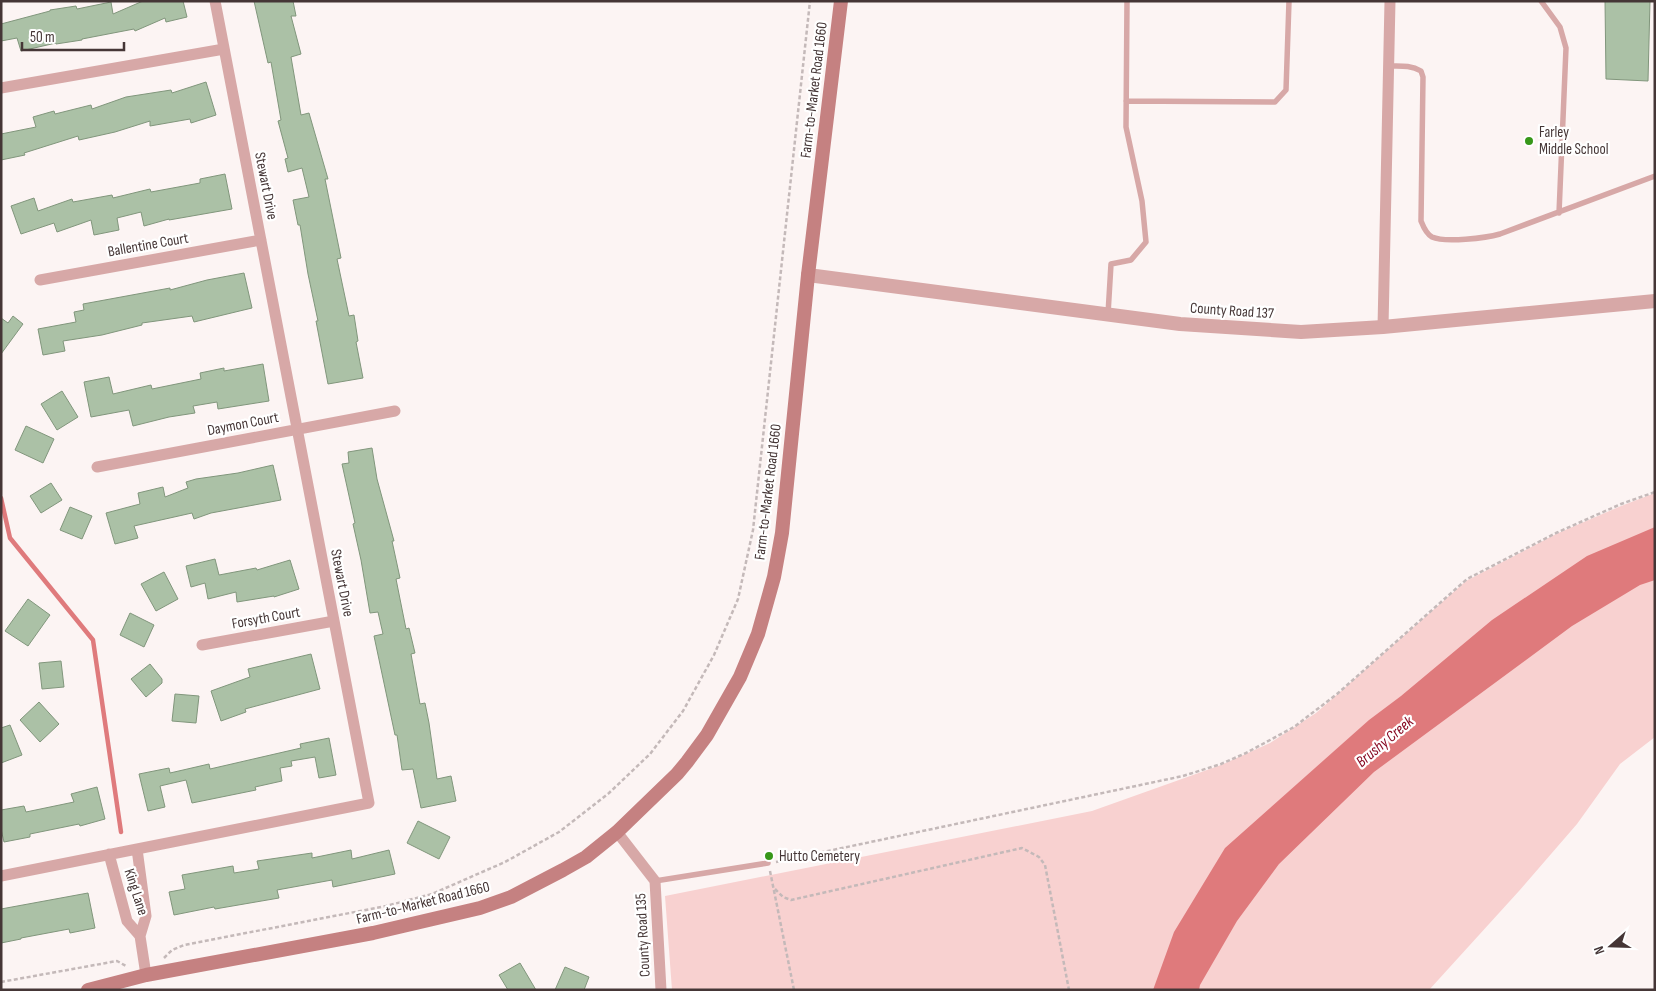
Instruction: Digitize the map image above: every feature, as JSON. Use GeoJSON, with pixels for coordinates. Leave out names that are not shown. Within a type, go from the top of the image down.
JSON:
{"type":"FeatureCollection","features":[{"type":"Feature","properties":{"kind":"main road","name":"Farm-to-Market Road 1660"},"geometry":{"type":"LineString","coordinates":[[88,990],[146,976],[373,933],[480,908],[511,897],[586,857],[616,832],[677,774],[707,735],[740,677],[758,634],[774,577],[782,533],[808,275],[841,1]]}},
{"type":"Feature","properties":{"kind":"street","name":"Stewart Drive"},"geometry":{"type":"LineString","coordinates":[[1,876],[370,803],[215,1]]}},
{"type":"Feature","properties":{"kind":"street"},"geometry":{"type":"LineString","coordinates":[[1383,327],[1390,1]]}},
{"type":"Feature","properties":{"kind":"street"},"geometry":{"type":"LineString","coordinates":[[1,88],[224,49]]}},
{"type":"Feature","properties":{"kind":"street","name":"Ballentine Court"},"geometry":{"type":"LineString","coordinates":[[40,280],[261,240]]}},
{"type":"Feature","properties":{"kind":"street","name":"County Road 137"},"geometry":{"type":"LineString","coordinates":[[808,275],[1180,324],[1301,332],[1383,327],[1655,301]]}},
{"type":"Feature","properties":{"kind":"street","name":"Daymon Court"},"geometry":{"type":"LineString","coordinates":[[97,467],[394,411]]}},
{"type":"Feature","properties":{"kind":"street","name":"Forsyth Court"},"geometry":{"type":"LineString","coordinates":[[202,645],[334,621]]}},
{"type":"Feature","properties":{"kind":"street","name":"County Road 135"},"geometry":{"type":"LineString","coordinates":[[616,832],[655,881],[661,990]]}},
{"type":"Feature","properties":{"kind":"street","name":"King Lane"},"geometry":{"type":"LineString","coordinates":[[137,849],[146,916],[140,936],[146,976]]}},
{"type":"Feature","properties":{"kind":"street","name":"King Lane"},"geometry":{"type":"LineString","coordinates":[[109,854],[127,920],[140,936]]}},
{"type":"Feature","properties":{"kind":"lane"},"geometry":{"type":"LineString","coordinates":[[1108,314],[1111,264],[1131,260],[1146,242],[1142,201],[1126,127],[1127,1]]}},
{"type":"Feature","properties":{"kind":"lane"},"geometry":{"type":"LineString","coordinates":[[1126,101],[1275,102],[1286,90],[1288,1]]}},
{"type":"Feature","properties":{"kind":"lane"},"geometry":{"type":"LineString","coordinates":[[1540,1],[1560,27],[1566,48],[1560,213]]}},
{"type":"Feature","properties":{"kind":"lane"},"geometry":{"type":"LineString","coordinates":[[1389,66],[1410,66],[1421,71],[1423,77],[1420,212],[1421,221],[1428,234],[1432,237],[1480,239],[1500,234],[1655,176]]}},
{"type":"Feature","properties":{"kind":"lane"},"geometry":{"type":"LineString","coordinates":[[655,881],[768,863]]}},
{"type":"Feature","properties":{"kind":"path"},"geometry":{"type":"LineString","coordinates":[[165,958],[172,950],[184,945],[386,906],[432,894],[505,862],[559,832],[609,793],[650,754],[683,711],[714,656],[738,599],[753,530],[810,1]]}},
{"type":"Feature","properties":{"kind":"path"},"geometry":{"type":"LineString","coordinates":[[794,990],[768,863],[1183,776],[1221,764],[1271,741],[1316,712],[1467,580],[1556,533],[1621,504],[1655,492]]}},
{"type":"Feature","properties":{"kind":"path"},"geometry":{"type":"LineString","coordinates":[[774,888],[783,897],[791,900],[1022,848],[1030,851],[1045,865],[1068,990]]}},
{"type":"Feature","properties":{"kind":"path"},"geometry":{"type":"LineString","coordinates":[[1,982],[117,961],[125,966]]}},
{"type":"Feature","properties":{"kind":"shaded area"},"geometry":{"type":"Polygon","coordinates":[[[1655,493],[1655,737],[1620,764],[1577,824],[1429,990],[672,990],[665,896],[1092,811],[1221,765],[1270,743],[1316,713],[1466,581],[1556,534],[1655,493]]]}},
{"type":"Feature","properties":{"kind":"water","name":"Brushy Creek"},"geometry":{"type":"Polygon","coordinates":[[[1655,527],[1655,580],[1640,585],[1572,626],[1374,772],[1279,864],[1237,921],[1200,985],[1199,990],[1153,990],[1174,932],[1225,848],[1369,720],[1401,696],[1492,620],[1587,556],[1655,527]]]}},
{"type":"Feature","properties":{"kind":"building"},"geometry":{"type":"Polygon","coordinates":[[[143,1],[183,1],[187,17],[166,22],[165,18],[135,31],[134,29],[21,51],[17,38],[1,41],[1,24],[50,10],[76,6],[77,9],[111,2],[113,14],[143,1]]]}},
{"type":"Feature","properties":{"kind":"building"},"geometry":{"type":"Polygon","coordinates":[[[254,1],[293,1],[296,16],[291,16],[301,54],[291,57],[301,115],[309,113],[328,179],[325,179],[341,258],[337,259],[349,316],[354,315],[358,341],[356,342],[363,378],[328,384],[300,225],[298,225],[293,200],[309,197],[302,168],[288,172],[285,159],[288,158],[278,121],[281,120],[271,62],[268,63],[254,1]]]}},
{"type":"Feature","properties":{"kind":"building"},"geometry":{"type":"Polygon","coordinates":[[[1605,1],[1650,1],[1648,81],[1606,79],[1605,1]]]}},
{"type":"Feature","properties":{"kind":"building"},"geometry":{"type":"Polygon","coordinates":[[[206,82],[216,115],[191,123],[190,119],[150,126],[150,121],[115,132],[79,140],[78,136],[24,153],[25,155],[1,160],[1,134],[36,127],[33,117],[54,111],[55,114],[91,105],[92,109],[126,97],[171,90],[172,93],[206,82]]]}},
{"type":"Feature","properties":{"kind":"building"},"geometry":{"type":"Polygon","coordinates":[[[225,174],[232,209],[169,219],[144,226],[141,212],[117,218],[119,230],[94,235],[91,220],[57,232],[54,223],[21,234],[11,206],[34,198],[38,211],[72,199],[73,202],[112,195],[113,198],[150,189],[151,192],[200,183],[200,179],[225,174]]]}},
{"type":"Feature","properties":{"kind":"building"},"geometry":{"type":"Polygon","coordinates":[[[244,273],[252,308],[194,322],[192,316],[142,323],[142,325],[102,335],[63,341],[65,351],[43,355],[38,329],[76,322],[74,312],[84,310],[83,304],[170,288],[170,290],[244,273]]]}},
{"type":"Feature","properties":{"kind":"building"},"geometry":{"type":"Polygon","coordinates":[[[13,316],[23,324],[1,354],[1,318],[8,323],[13,316]]]}},
{"type":"Feature","properties":{"kind":"building"},"geometry":{"type":"Polygon","coordinates":[[[263,364],[269,401],[218,409],[217,402],[193,406],[195,413],[133,426],[129,410],[91,417],[84,382],[109,377],[113,394],[151,385],[152,389],[201,379],[200,373],[224,368],[224,371],[263,364]]]}},
{"type":"Feature","properties":{"kind":"building"},"geometry":{"type":"Polygon","coordinates":[[[62,391],[78,417],[57,430],[41,404],[62,391]]]}},
{"type":"Feature","properties":{"kind":"building"},"geometry":{"type":"Polygon","coordinates":[[[26,426],[54,439],[43,463],[15,450],[26,426]]]}},
{"type":"Feature","properties":{"kind":"building"},"geometry":{"type":"Polygon","coordinates":[[[372,448],[377,479],[394,541],[392,541],[400,578],[396,579],[406,629],[409,628],[415,653],[411,654],[420,704],[425,703],[437,779],[451,776],[456,801],[421,808],[413,769],[402,770],[397,735],[395,735],[374,636],[383,634],[378,612],[370,613],[353,524],[355,523],[342,464],[349,463],[348,452],[372,448]]]}},
{"type":"Feature","properties":{"kind":"building"},"geometry":{"type":"Polygon","coordinates":[[[273,465],[281,500],[211,513],[194,519],[192,513],[134,526],[138,538],[115,544],[106,513],[140,504],[138,493],[163,487],[165,497],[188,488],[186,482],[196,479],[238,473],[273,465]]]}},
{"type":"Feature","properties":{"kind":"building"},"geometry":{"type":"Polygon","coordinates":[[[51,483],[62,500],[41,513],[30,496],[51,483]]]}},
{"type":"Feature","properties":{"kind":"building"},"geometry":{"type":"Polygon","coordinates":[[[70,507],[92,516],[82,539],[60,530],[70,507]]]}},
{"type":"Feature","properties":{"kind":"building"},"geometry":{"type":"Polygon","coordinates":[[[215,559],[219,575],[256,568],[257,570],[290,560],[299,589],[274,597],[237,602],[236,592],[208,599],[205,583],[191,587],[186,566],[215,559]]]}},
{"type":"Feature","properties":{"kind":"building"},"geometry":{"type":"Polygon","coordinates":[[[164,572],[178,599],[156,611],[141,584],[164,572]]]}},
{"type":"Feature","properties":{"kind":"building"},"geometry":{"type":"Polygon","coordinates":[[[28,599],[50,615],[28,646],[5,631],[28,599]]]}},
{"type":"Feature","properties":{"kind":"building"},"geometry":{"type":"Polygon","coordinates":[[[130,613],[154,625],[144,647],[120,635],[130,613]]]}},
{"type":"Feature","properties":{"kind":"building"},"geometry":{"type":"Polygon","coordinates":[[[311,654],[320,689],[245,709],[246,712],[221,721],[211,691],[250,677],[248,669],[311,654]]]}},
{"type":"Feature","properties":{"kind":"building"},"geometry":{"type":"Polygon","coordinates":[[[61,661],[64,687],[42,689],[39,663],[61,661]]]}},
{"type":"Feature","properties":{"kind":"building"},"geometry":{"type":"Polygon","coordinates":[[[150,664],[162,679],[162,683],[146,697],[131,679],[150,664]]]}},
{"type":"Feature","properties":{"kind":"building"},"geometry":{"type":"Polygon","coordinates":[[[175,694],[199,696],[196,723],[172,721],[175,694]]]}},
{"type":"Feature","properties":{"kind":"building"},"geometry":{"type":"Polygon","coordinates":[[[39,702],[59,724],[40,742],[20,720],[39,702]]]}},
{"type":"Feature","properties":{"kind":"building"},"geometry":{"type":"Polygon","coordinates":[[[10,725],[22,755],[1,763],[1,728],[10,725]]]}},
{"type":"Feature","properties":{"kind":"building"},"geometry":{"type":"Polygon","coordinates":[[[329,738],[336,775],[319,778],[315,757],[291,761],[292,766],[280,768],[282,781],[255,787],[256,790],[192,803],[186,780],[160,786],[165,807],[148,811],[139,774],[169,768],[170,773],[209,764],[210,769],[301,748],[300,744],[329,738]]]}},
{"type":"Feature","properties":{"kind":"building"},"geometry":{"type":"Polygon","coordinates":[[[97,787],[105,819],[80,826],[79,824],[30,834],[30,837],[4,842],[1,829],[1,810],[24,806],[26,812],[74,802],[71,794],[97,787]]]}},
{"type":"Feature","properties":{"kind":"building"},"geometry":{"type":"Polygon","coordinates":[[[418,821],[450,837],[439,859],[407,843],[418,821]]]}},
{"type":"Feature","properties":{"kind":"building"},"geometry":{"type":"Polygon","coordinates":[[[351,850],[352,859],[389,850],[395,874],[333,887],[332,880],[277,890],[279,898],[215,909],[214,907],[174,915],[169,892],[185,889],[182,875],[233,866],[234,873],[259,869],[257,861],[312,853],[312,858],[351,850]]]}},
{"type":"Feature","properties":{"kind":"building"},"geometry":{"type":"Polygon","coordinates":[[[88,893],[95,928],[70,933],[69,929],[1,943],[1,909],[88,893]]]}},
{"type":"Feature","properties":{"kind":"building"},"geometry":{"type":"Polygon","coordinates":[[[520,963],[536,990],[508,990],[499,975],[520,963]]]}},
{"type":"Feature","properties":{"kind":"building"},"geometry":{"type":"Polygon","coordinates":[[[565,967],[589,977],[584,990],[555,990],[565,967]]]}},
{"type":"Feature","properties":{"kind":"waterway"},"geometry":{"type":"LineString","coordinates":[[1,498],[10,538],[93,640],[121,832]]}},
{"type":"Feature","properties":{"kind":"place","name":"Farley Middle School"},"geometry":{"type":"Point","coordinates":[1529,141]}},
{"type":"Feature","properties":{"kind":"place","name":"Hutto Cemetery"},"geometry":{"type":"Point","coordinates":[769,856]}}]}
